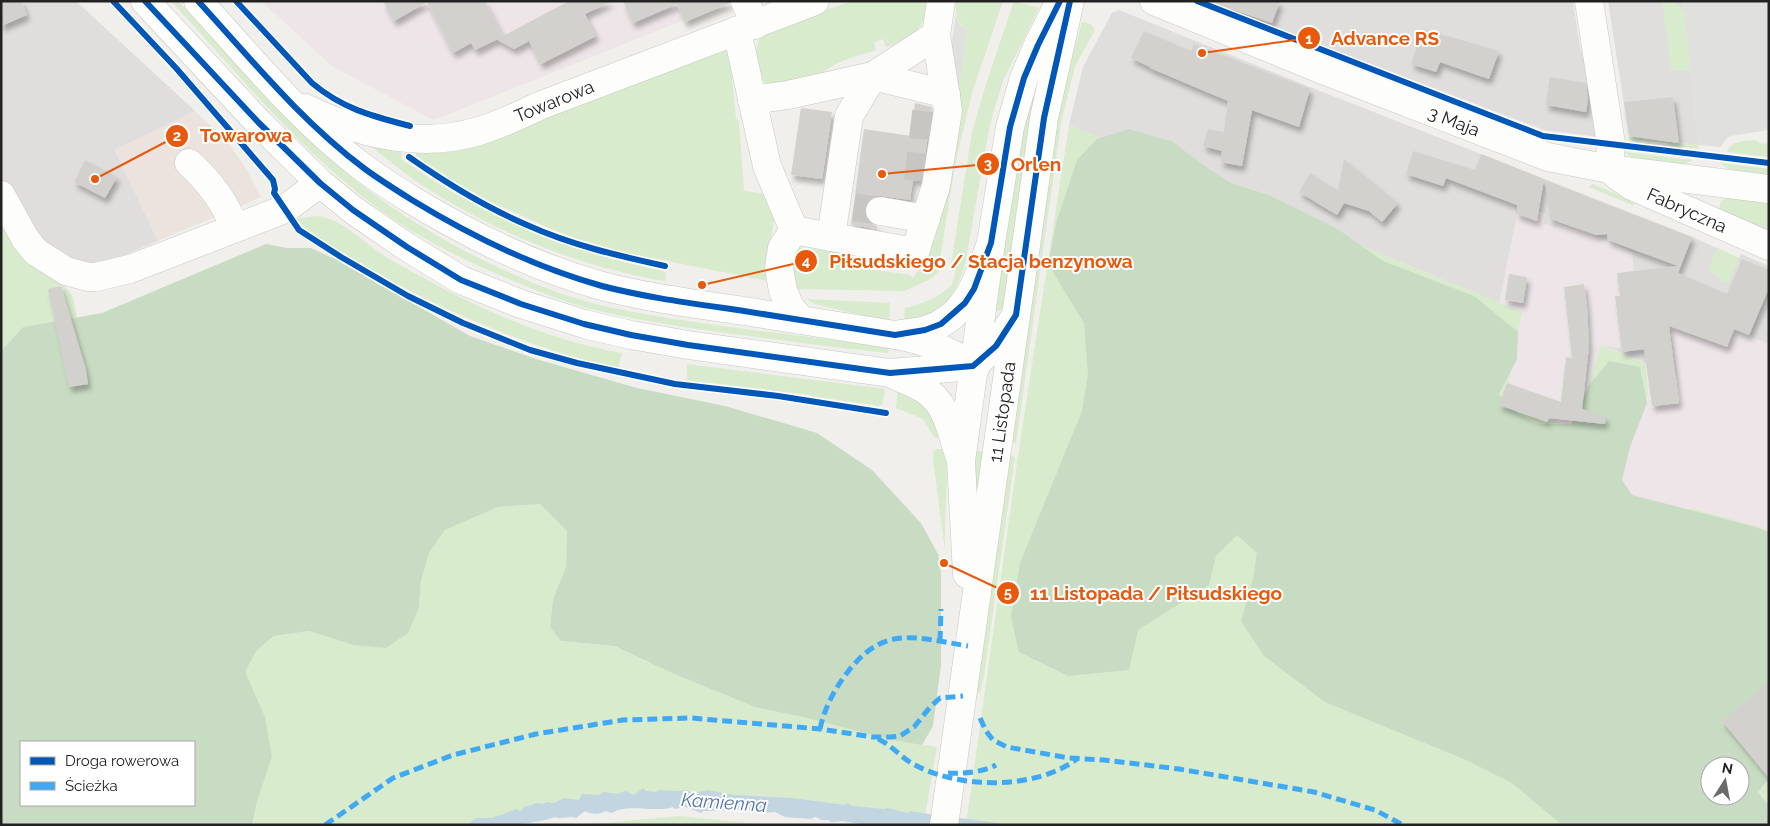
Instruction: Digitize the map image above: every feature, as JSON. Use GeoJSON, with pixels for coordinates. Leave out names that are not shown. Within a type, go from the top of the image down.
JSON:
{"type":"FeatureCollection","features":[{"type":"Feature","properties":{"kind":"street"},"geometry":{"type":"LineString","coordinates":[[145,1],[258,122],[320,183],[353,210],[407,247],[461,280],[521,304],[584,324],[688,346],[890,373],[973,366],[996,346],[1016,315]]}},
{"type":"Feature","properties":{"kind":"street"},"geometry":{"type":"LineString","coordinates":[[198,1],[288,99],[325,135],[366,170],[430,211],[479,238],[536,263],[601,286],[651,297],[895,335],[916,339],[936,346],[973,366],[989,402],[998,437]]}},
{"type":"Feature","properties":{"kind":"street","name":"Towarowa"},"geometry":{"type":"LineString","coordinates":[[288,99],[337,122],[382,135],[433,139],[455,137],[494,126],[745,19],[815,1]]}},
{"type":"Feature","properties":{"kind":"street"},"geometry":{"type":"LineString","coordinates":[[934,96],[936,35],[940,1]]}},
{"type":"Feature","properties":{"kind":"street","name":"11 Listopada"},"geometry":{"type":"LineString","coordinates":[[968,646],[967,562],[961,461],[973,366],[1010,127],[1024,78],[1060,1]]}},
{"type":"Feature","properties":{"kind":"street","name":"11 Listopada"},"geometry":{"type":"LineString","coordinates":[[944,825],[1044,118],[1070,1]]}},
{"type":"Feature","properties":{"kind":"street","name":"3 Maja"},"geometry":{"type":"LineString","coordinates":[[1154,1],[1323,70],[1548,158],[1609,169],[1769,189]]}},
{"type":"Feature","properties":{"kind":"street"},"geometry":{"type":"LineString","coordinates":[[1589,1],[1611,144],[1609,169]]}},
{"type":"Feature","properties":{"kind":"street"},"geometry":{"type":"LineString","coordinates":[[745,19],[752,100],[767,166],[794,230]]}},
{"type":"Feature","properties":{"kind":"street"},"geometry":{"type":"LineString","coordinates":[[752,100],[788,95],[873,76],[936,35]]}},
{"type":"Feature","properties":{"kind":"street"},"geometry":{"type":"LineString","coordinates":[[851,212],[915,252],[936,186],[948,110],[934,96],[873,76]]}},
{"type":"Feature","properties":{"kind":"street"},"geometry":{"type":"LineString","coordinates":[[851,212],[848,116],[873,76]]}},
{"type":"Feature","properties":{"kind":"street"},"geometry":{"type":"LineString","coordinates":[[189,163],[214,189],[235,228]]}},
{"type":"Feature","properties":{"kind":"street","name":"Fabryczna"},"geometry":{"type":"LineString","coordinates":[[1609,169],[1632,186],[1769,246]]}},
{"type":"Feature","properties":{"kind":"street"},"geometry":{"type":"LineString","coordinates":[[918,181],[916,194],[923,227]]}},
{"type":"Feature","properties":{"kind":"street"},"geometry":{"type":"LineString","coordinates":[[1,195],[26,240],[36,252],[66,271],[88,276],[113,274],[130,269],[285,209],[320,183]]}},
{"type":"Feature","properties":{"kind":"street"},"geometry":{"type":"LineString","coordinates":[[801,320],[790,307],[782,291],[779,268],[782,248],[794,230],[851,212],[923,227]]}},
{"type":"Feature","properties":{"kind":"street"},"geometry":{"type":"LineString","coordinates":[[895,335],[925,330],[941,324],[965,303],[974,289],[991,243]]}},
{"type":"Feature","properties":{"kind":"street"},"geometry":{"type":"LineString","coordinates":[[890,373],[923,388],[936,399],[944,412],[961,461]]}},
{"type":"Feature","properties":{"kind":"shaded area"},"geometry":{"type":"Polygon","coordinates":[[[1,1],[76,1],[195,111],[115,150],[158,241],[96,267],[64,258],[37,242],[1,184],[1,1]]]}},
{"type":"Feature","properties":{"kind":"shaded area"},"geometry":{"type":"Polygon","coordinates":[[[261,1],[732,1],[434,120],[333,67],[261,1]]]}},
{"type":"Feature","properties":{"kind":"shaded area"},"geometry":{"type":"Polygon","coordinates":[[[1204,1],[1573,1],[1580,47],[1591,84],[1599,137],[1544,130],[1204,1]]]}},
{"type":"Feature","properties":{"kind":"shaded area"},"geometry":{"type":"Polygon","coordinates":[[[1608,1],[1683,1],[1699,145],[1629,136],[1608,1]]]}},
{"type":"Feature","properties":{"kind":"shaded area"},"geometry":{"type":"Polygon","coordinates":[[[1683,1],[1769,1],[1769,130],[1731,136],[1726,139],[1721,147],[1699,145],[1683,1]]]}},
{"type":"Feature","properties":{"kind":"shaded area"},"geometry":{"type":"Polygon","coordinates":[[[1119,10],[1692,237],[1739,258],[1741,254],[1769,266],[1769,414],[1069,125],[1083,67],[1112,13],[1119,10]]]}},
{"type":"Feature","properties":{"kind":"shaded area"},"geometry":{"type":"Polygon","coordinates":[[[956,14],[959,23],[967,32],[959,88],[943,104],[956,14]]]}},
{"type":"Feature","properties":{"kind":"shaded area"},"geometry":{"type":"Polygon","coordinates":[[[195,111],[227,141],[247,170],[261,197],[158,241],[114,150],[195,111]]]}},
{"type":"Feature","properties":{"kind":"shaded area"},"geometry":{"type":"Polygon","coordinates":[[[1519,204],[1537,216],[1539,211],[1546,214],[1543,223],[1556,228],[1559,219],[1632,253],[1644,352],[1601,345],[1575,428],[1505,405],[1522,312],[1499,303],[1519,204]]]}},
{"type":"Feature","properties":{"kind":"shaded area"},"geometry":{"type":"Polygon","coordinates":[[[1670,327],[1726,348],[1734,329],[1769,344],[1769,532],[1662,516],[1616,498],[1637,406],[1648,394],[1651,408],[1681,404],[1670,327]]]}},
{"type":"Feature","properties":{"kind":"green space"},"geometry":{"type":"Polygon","coordinates":[[[171,1],[178,1],[315,146],[336,164],[400,212],[468,253],[554,291],[610,307],[737,328],[886,346],[889,347],[888,353],[702,330],[587,308],[542,293],[453,254],[413,232],[375,206],[307,148],[171,1]]]}},
{"type":"Feature","properties":{"kind":"green space"},"geometry":{"type":"Polygon","coordinates":[[[853,1],[931,1],[928,11],[916,32],[895,44],[886,47],[883,39],[874,42],[876,50],[847,59],[795,85],[776,87],[764,81],[757,69],[756,54],[759,40],[769,29],[853,1]]]}},
{"type":"Feature","properties":{"kind":"green space"},"geometry":{"type":"Polygon","coordinates":[[[955,1],[1003,1],[972,93],[955,165],[938,272],[932,278],[905,291],[795,289],[788,268],[797,247],[842,252],[854,267],[910,275],[913,278],[927,259],[923,256],[935,240],[967,33],[957,18],[955,1]]]}},
{"type":"Feature","properties":{"kind":"green space"},"geometry":{"type":"Polygon","coordinates":[[[1014,1],[1039,8],[1003,81],[990,124],[965,265],[959,281],[941,308],[927,317],[904,322],[905,308],[936,297],[947,290],[954,280],[955,270],[951,265],[972,132],[1014,1]]]}},
{"type":"Feature","properties":{"kind":"green space"},"geometry":{"type":"Polygon","coordinates":[[[1662,1],[1672,1],[1684,11],[1691,70],[1671,71],[1662,1]]]}},
{"type":"Feature","properties":{"kind":"green space"},"geometry":{"type":"Polygon","coordinates":[[[1082,22],[1092,25],[1095,30],[1075,66],[1061,123],[1016,443],[1010,442],[1055,121],[1082,22]]]}},
{"type":"Feature","properties":{"kind":"green space"},"geometry":{"type":"Polygon","coordinates":[[[729,46],[736,118],[739,121],[744,191],[765,194],[775,213],[768,259],[768,281],[632,254],[577,239],[491,202],[457,183],[416,156],[416,148],[729,46]]]}},
{"type":"Feature","properties":{"kind":"green space"},"geometry":{"type":"Polygon","coordinates":[[[1032,95],[1034,96],[1034,101],[1004,306],[1001,310],[997,311],[993,309],[1021,128],[1032,95]]]}},
{"type":"Feature","properties":{"kind":"green space"},"geometry":{"type":"Polygon","coordinates":[[[1069,125],[1522,312],[1505,405],[1575,428],[1601,345],[1645,363],[1648,394],[1637,406],[1616,498],[1662,516],[1692,509],[1760,527],[1769,532],[1682,729],[1700,772],[1700,806],[1725,806],[1754,825],[966,825],[1019,449],[1069,125]]]}},
{"type":"Feature","properties":{"kind":"green space"},"geometry":{"type":"Polygon","coordinates":[[[1129,129],[1173,142],[1206,167],[1233,184],[1269,195],[1336,228],[1383,261],[1474,296],[1518,332],[1517,359],[1499,394],[1514,411],[1537,424],[1571,424],[1589,385],[1609,361],[1640,367],[1647,403],[1630,447],[1622,480],[1632,495],[1769,532],[1769,779],[1758,792],[1769,806],[1769,825],[1562,825],[1512,783],[1466,760],[1325,702],[1264,656],[1241,621],[1253,579],[1257,553],[1237,535],[1216,556],[1209,585],[1138,630],[1129,670],[1068,676],[1019,652],[1011,617],[1020,563],[1082,411],[1088,374],[1084,323],[1048,264],[1057,220],[1077,160],[1097,139],[1129,129]]]}},
{"type":"Feature","properties":{"kind":"green space"},"geometry":{"type":"Polygon","coordinates":[[[1629,136],[1699,145],[1699,149],[1667,145],[1667,143],[1629,140],[1629,136]]]}},
{"type":"Feature","properties":{"kind":"green space"},"geometry":{"type":"Polygon","coordinates":[[[1756,140],[1761,144],[1769,143],[1769,157],[1727,152],[1735,143],[1756,140]]]}},
{"type":"Feature","properties":{"kind":"green space"},"geometry":{"type":"Polygon","coordinates":[[[368,144],[402,148],[401,159],[432,180],[526,230],[593,254],[664,271],[666,274],[665,281],[598,266],[566,256],[502,230],[413,179],[368,144]]]}},
{"type":"Feature","properties":{"kind":"green space"},"geometry":{"type":"Polygon","coordinates":[[[1625,152],[1692,160],[1683,165],[1632,158],[1625,152]]]}},
{"type":"Feature","properties":{"kind":"green space"},"geometry":{"type":"Polygon","coordinates":[[[1721,163],[1769,169],[1769,175],[1737,172],[1725,167],[1721,163]]]}},
{"type":"Feature","properties":{"kind":"green space"},"geometry":{"type":"Polygon","coordinates":[[[1592,184],[1633,201],[1634,206],[1589,187],[1592,184]]]}},
{"type":"Feature","properties":{"kind":"green space"},"geometry":{"type":"Polygon","coordinates":[[[1729,197],[1769,202],[1769,234],[1719,209],[1721,201],[1729,197]]]}},
{"type":"Feature","properties":{"kind":"green space"},"geometry":{"type":"Polygon","coordinates":[[[317,216],[342,225],[398,264],[485,309],[566,340],[622,353],[618,369],[550,350],[486,326],[424,298],[336,250],[310,232],[297,219],[317,216]]]}},
{"type":"Feature","properties":{"kind":"green space"},"geometry":{"type":"Polygon","coordinates":[[[1,217],[59,275],[73,297],[77,317],[23,327],[1,351],[1,217]]]}},
{"type":"Feature","properties":{"kind":"green space"},"geometry":{"type":"Polygon","coordinates":[[[266,244],[287,248],[311,248],[337,260],[470,336],[536,359],[637,388],[725,406],[817,433],[872,470],[921,523],[938,554],[941,574],[941,665],[933,726],[922,745],[892,740],[755,707],[674,674],[614,646],[561,641],[550,627],[553,599],[566,567],[567,531],[540,504],[498,507],[445,530],[429,553],[421,581],[419,608],[408,633],[386,648],[353,645],[309,631],[274,636],[257,650],[245,672],[265,717],[272,757],[257,801],[252,825],[1,825],[1,351],[23,327],[102,313],[266,244]]]}},
{"type":"Feature","properties":{"kind":"green space"},"geometry":{"type":"Polygon","coordinates":[[[1717,248],[1739,258],[1729,282],[1722,282],[1718,276],[1708,271],[1717,248]]]}},
{"type":"Feature","properties":{"kind":"green space"},"geometry":{"type":"Polygon","coordinates":[[[806,299],[890,303],[889,322],[815,304],[806,299]]]}},
{"type":"Feature","properties":{"kind":"green space"},"geometry":{"type":"Polygon","coordinates":[[[687,364],[885,389],[883,403],[880,406],[811,395],[687,380],[687,364]]]}},
{"type":"Feature","properties":{"kind":"green space"},"geometry":{"type":"Polygon","coordinates":[[[898,390],[917,393],[946,439],[934,437],[923,419],[896,408],[898,390]]]}},
{"type":"Feature","properties":{"kind":"green space"},"geometry":{"type":"Polygon","coordinates":[[[937,449],[948,449],[945,550],[933,459],[933,452],[937,449]]]}},
{"type":"Feature","properties":{"kind":"green space"},"geometry":{"type":"Polygon","coordinates":[[[971,449],[984,452],[979,495],[976,498],[971,449]]]}},
{"type":"Feature","properties":{"kind":"green space"},"geometry":{"type":"Polygon","coordinates":[[[1009,456],[1015,457],[980,693],[975,692],[1009,456]]]}},
{"type":"Feature","properties":{"kind":"green space"},"geometry":{"type":"Polygon","coordinates":[[[540,504],[567,531],[566,567],[553,599],[550,626],[561,641],[613,646],[674,674],[755,707],[892,740],[937,747],[925,816],[589,800],[489,825],[252,825],[257,801],[245,672],[257,650],[274,636],[309,631],[353,645],[419,608],[421,581],[429,553],[445,530],[498,507],[540,504]]]}},
{"type":"Feature","properties":{"kind":"green space"},"geometry":{"type":"Polygon","coordinates":[[[1769,779],[1769,806],[1758,792],[1769,779]]]}},
{"type":"Feature","properties":{"kind":"green space"},"geometry":{"type":"Polygon","coordinates":[[[679,816],[768,825],[583,825],[679,816]]]}},
{"type":"Feature","properties":{"kind":"water","name":"Kamienna"},"geometry":{"type":"Polygon","coordinates":[[[643,788],[646,791],[656,792],[658,790],[687,790],[695,795],[708,790],[734,795],[792,798],[845,805],[847,803],[853,806],[888,808],[908,813],[910,811],[1010,825],[866,825],[843,821],[831,822],[815,817],[811,819],[785,817],[775,812],[762,813],[747,810],[703,811],[701,813],[686,807],[674,809],[673,807],[666,809],[634,808],[618,810],[612,813],[606,811],[593,814],[585,811],[576,818],[555,817],[523,823],[468,825],[476,818],[492,818],[517,809],[520,812],[524,807],[535,803],[554,803],[564,798],[579,800],[582,794],[600,795],[603,792],[618,794],[625,791],[634,795],[643,788]]]}},
{"type":"Feature","properties":{"kind":"building"},"geometry":{"type":"Polygon","coordinates":[[[1,1],[21,1],[27,15],[1,26],[1,1]]]}},
{"type":"Feature","properties":{"kind":"building"},"geometry":{"type":"Polygon","coordinates":[[[383,1],[485,1],[503,36],[569,1],[612,1],[585,14],[596,36],[541,64],[529,41],[514,49],[497,39],[475,50],[471,43],[453,53],[427,2],[394,21],[383,1]]]}},
{"type":"Feature","properties":{"kind":"building"},"geometry":{"type":"Polygon","coordinates":[[[623,1],[730,1],[730,3],[685,22],[677,4],[633,23],[623,1]]]}},
{"type":"Feature","properties":{"kind":"building"},"geometry":{"type":"Polygon","coordinates":[[[1217,1],[1280,1],[1272,23],[1217,4],[1217,1]]]}},
{"type":"Feature","properties":{"kind":"building"},"geometry":{"type":"Polygon","coordinates":[[[1423,29],[1499,51],[1489,79],[1440,62],[1436,72],[1411,64],[1423,29]]]}},
{"type":"Feature","properties":{"kind":"building"},"geometry":{"type":"Polygon","coordinates":[[[1144,31],[1191,51],[1194,44],[1310,89],[1299,127],[1252,110],[1242,166],[1221,162],[1222,151],[1203,146],[1208,129],[1224,132],[1228,101],[1131,58],[1144,31]]]}},
{"type":"Feature","properties":{"kind":"building"},"geometry":{"type":"Polygon","coordinates":[[[1550,77],[1586,83],[1588,100],[1586,112],[1546,105],[1550,77]]]}},
{"type":"Feature","properties":{"kind":"building"},"geometry":{"type":"Polygon","coordinates":[[[1673,97],[1679,143],[1629,136],[1624,102],[1673,97]]]}},
{"type":"Feature","properties":{"kind":"building"},"geometry":{"type":"Polygon","coordinates":[[[915,103],[932,107],[921,181],[913,180],[910,200],[875,196],[868,201],[865,208],[865,216],[870,223],[877,226],[877,229],[851,225],[864,129],[911,136],[915,103]]]}},
{"type":"Feature","properties":{"kind":"building"},"geometry":{"type":"Polygon","coordinates":[[[801,108],[832,112],[822,179],[791,175],[801,108]]]}},
{"type":"Feature","properties":{"kind":"building"},"geometry":{"type":"Polygon","coordinates":[[[1413,151],[1475,170],[1481,154],[1544,179],[1537,221],[1517,214],[1517,205],[1446,178],[1443,186],[1406,174],[1413,151]]]}},
{"type":"Feature","properties":{"kind":"building"},"geometry":{"type":"Polygon","coordinates":[[[1344,159],[1398,203],[1382,222],[1369,211],[1344,203],[1337,215],[1299,192],[1310,173],[1338,191],[1344,159]]]}},
{"type":"Feature","properties":{"kind":"building"},"geometry":{"type":"Polygon","coordinates":[[[85,160],[117,177],[105,198],[74,182],[85,160]]]}},
{"type":"Feature","properties":{"kind":"building"},"geometry":{"type":"Polygon","coordinates":[[[1545,180],[1692,237],[1678,273],[1727,294],[1742,259],[1769,270],[1769,288],[1749,335],[1734,329],[1727,347],[1669,326],[1679,403],[1652,406],[1644,349],[1622,352],[1615,296],[1620,296],[1617,273],[1678,266],[1608,240],[1607,234],[1596,235],[1551,219],[1545,180]]]}},
{"type":"Feature","properties":{"kind":"building"},"geometry":{"type":"Polygon","coordinates":[[[1509,274],[1527,277],[1523,303],[1505,300],[1509,274]]]}},
{"type":"Feature","properties":{"kind":"building"},"geometry":{"type":"Polygon","coordinates":[[[1584,284],[1589,346],[1582,409],[1606,417],[1605,424],[1549,418],[1547,422],[1499,405],[1507,383],[1561,402],[1566,357],[1572,358],[1564,287],[1584,284]]]}},
{"type":"Feature","properties":{"kind":"building"},"geometry":{"type":"Polygon","coordinates":[[[61,286],[86,370],[88,384],[69,387],[48,289],[61,286]]]}},
{"type":"Feature","properties":{"kind":"building"},"geometry":{"type":"Polygon","coordinates":[[[1769,682],[1769,778],[1722,721],[1769,682]]]}},
{"type":"Feature","properties":{"kind":"tunnel"},"geometry":{"type":"LineString","coordinates":[[918,181],[927,105]]}},
{"type":"Feature","properties":{"kind":"tunnel"},"geometry":{"type":"LineString","coordinates":[[854,207],[880,211]]}},
{"type":"Feature","properties":{"kind":"marked path"},"geometry":{"type":"LineString","coordinates":[[940,641],[941,609]]}},
{"type":"Feature","properties":{"kind":"marked path"},"geometry":{"type":"LineString","coordinates":[[820,729],[826,708],[840,683],[858,660],[872,649],[885,642],[899,638],[914,638],[968,646]]}},
{"type":"Feature","properties":{"kind":"marked path"},"geometry":{"type":"LineString","coordinates":[[325,825],[393,778],[453,755],[536,734],[623,720],[691,718],[820,729],[873,737],[891,737],[900,736],[914,727],[940,698],[963,696]]}},
{"type":"Feature","properties":{"kind":"marked path"},"geometry":{"type":"LineString","coordinates":[[980,718],[993,740],[1007,747],[1069,758],[1179,769],[1314,792],[1375,810],[1403,825]]}},
{"type":"Feature","properties":{"kind":"marked path"},"geometry":{"type":"LineString","coordinates":[[878,739],[905,759],[933,773],[953,779],[975,782],[1019,781],[1060,769],[1077,759]]}},
{"type":"Feature","properties":{"kind":"marked path"},"geometry":{"type":"LineString","coordinates":[[948,773],[973,772],[996,765]]}},
{"type":"Feature","properties":{"kind":"cycle path"},"geometry":{"type":"LineString","coordinates":[[113,1],[176,68],[273,180],[274,193],[299,230],[408,296],[463,323],[530,350],[577,363],[675,384],[778,396],[886,413]]}},
{"type":"Feature","properties":{"kind":"cycle path"},"geometry":{"type":"LineString","coordinates":[[145,1],[258,122],[320,183],[353,210],[407,247],[461,280],[521,304],[584,324],[631,335],[688,345],[890,373],[973,366],[996,346],[1016,315],[1044,118],[1070,1]]}},
{"type":"Feature","properties":{"kind":"cycle path"},"geometry":{"type":"LineString","coordinates":[[198,1],[298,110],[342,151],[412,200],[480,238],[552,270],[619,290],[895,335],[925,330],[941,324],[965,303],[974,289],[991,243],[1010,127],[1024,78],[1060,1]]}},
{"type":"Feature","properties":{"kind":"cycle path"},"geometry":{"type":"LineString","coordinates":[[236,1],[312,83],[324,92],[358,110],[410,126]]}},
{"type":"Feature","properties":{"kind":"cycle path"},"geometry":{"type":"LineString","coordinates":[[1197,1],[1543,136],[1769,163]]}},
{"type":"Feature","properties":{"kind":"cycle path"},"geometry":{"type":"LineString","coordinates":[[409,157],[466,194],[527,225],[578,244],[665,266]]}},
{"type":"Feature","properties":{"kind":"place","name":"Advance RS"},"geometry":{"type":"Point","coordinates":[1202,53]}},
{"type":"Feature","properties":{"kind":"place","name":"Orlen"},"geometry":{"type":"Point","coordinates":[882,174]}},
{"type":"Feature","properties":{"kind":"place","name":"Towarowa"},"geometry":{"type":"Point","coordinates":[95,179]}},
{"type":"Feature","properties":{"kind":"place","name":"Piłsudskiego / Stacja benzynowa"},"geometry":{"type":"Point","coordinates":[702,285]}},
{"type":"Feature","properties":{"kind":"place","name":"11 Listopada / Piłsudskiego"},"geometry":{"type":"Point","coordinates":[944,563]}}]}
